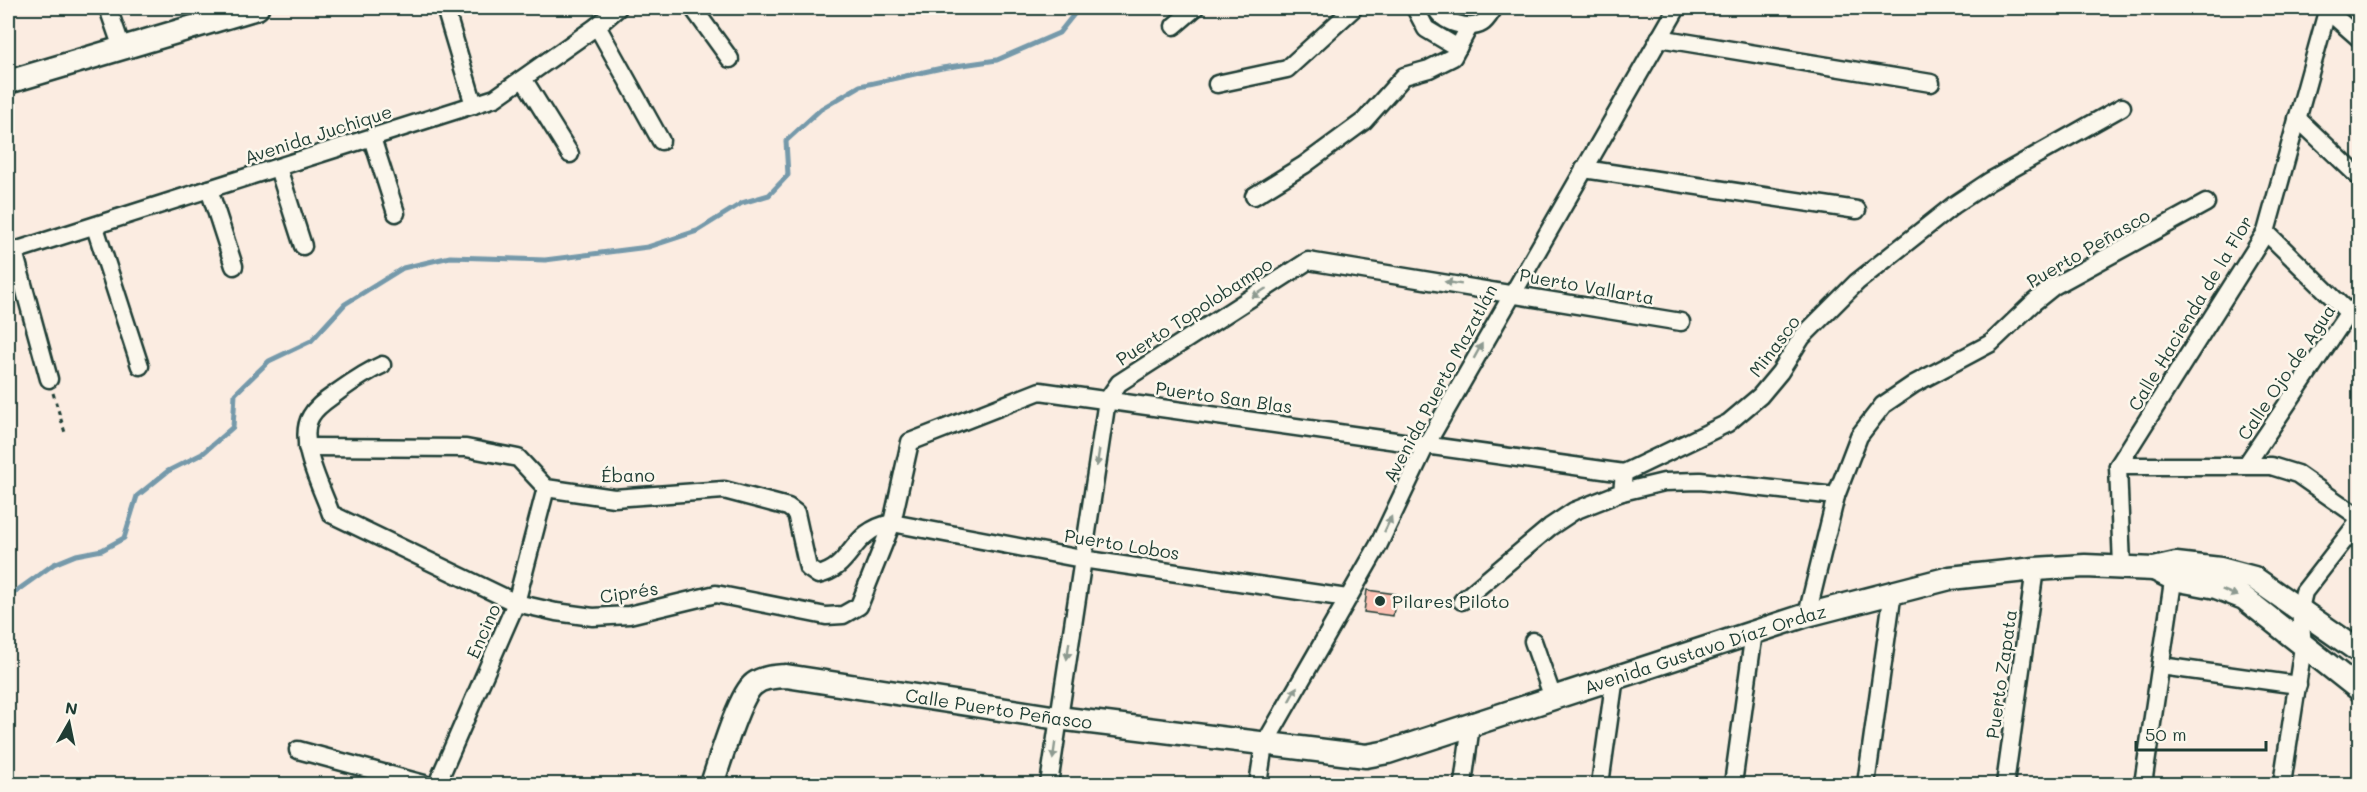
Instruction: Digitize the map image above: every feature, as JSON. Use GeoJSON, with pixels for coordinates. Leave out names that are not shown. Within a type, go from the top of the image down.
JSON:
{"type":"FeatureCollection","features":[{"type":"Feature","properties":{"kind":"street"},"geometry":{"type":"LineString","coordinates":[[108,8],[122,48]]}},
{"type":"Feature","properties":{"kind":"street"},"geometry":{"type":"LineString","coordinates":[[445,8],[474,105]]}},
{"type":"Feature","properties":{"kind":"street","name":"Avenida Juchique"},"geometry":{"type":"LineString","coordinates":[[11,252],[495,98],[524,80],[618,8]]}},
{"type":"Feature","properties":{"kind":"street"},"geometry":{"type":"LineString","coordinates":[[693,8],[730,59]]}},
{"type":"Feature","properties":{"kind":"street"},"geometry":{"type":"LineString","coordinates":[[1174,26],[1195,8]]}},
{"type":"Feature","properties":{"kind":"street"},"geometry":{"type":"LineString","coordinates":[[1217,84],[1287,69],[1354,8]]}},
{"type":"Feature","properties":{"kind":"street"},"geometry":{"type":"LineString","coordinates":[[1415,8],[1426,28],[1458,48]]}},
{"type":"Feature","properties":{"kind":"street"},"geometry":{"type":"LineString","coordinates":[[1436,8],[1451,21],[1469,27],[1484,22],[1494,8]]}},
{"type":"Feature","properties":{"kind":"street","name":"Avenida Puerto Mazatlán"},"geometry":{"type":"LineString","coordinates":[[1258,784],[1264,745],[1378,546],[1426,445],[1511,292],[1677,8]]}},
{"type":"Feature","properties":{"kind":"street"},"geometry":{"type":"LineString","coordinates":[[8,82],[247,9]]}},
{"type":"Feature","properties":{"kind":"street"},"geometry":{"type":"LineString","coordinates":[[2328,9],[2360,39]]}},
{"type":"Feature","properties":{"kind":"street","name":"Calle Hacienda de la Flor"},"geometry":{"type":"LineString","coordinates":[[2118,466],[2266,232],[2328,9]]}},
{"type":"Feature","properties":{"kind":"street"},"geometry":{"type":"LineString","coordinates":[[597,26],[661,141]]}},
{"type":"Feature","properties":{"kind":"street"},"geometry":{"type":"LineString","coordinates":[[1254,196],[1304,165],[1364,121],[1404,76],[1429,69],[1453,57],[1469,27]]}},
{"type":"Feature","properties":{"kind":"street"},"geometry":{"type":"LineString","coordinates":[[1659,38],[1931,83]]}},
{"type":"Feature","properties":{"kind":"street"},"geometry":{"type":"LineString","coordinates":[[524,80],[570,154]]}},
{"type":"Feature","properties":{"kind":"street","name":"Minasco"},"geometry":{"type":"LineString","coordinates":[[1624,473],[1728,423],[1760,396],[1780,372],[1802,337],[1857,282],[1954,205],[1990,181],[2122,107]]}},
{"type":"Feature","properties":{"kind":"street"},"geometry":{"type":"LineString","coordinates":[[2297,118],[2360,178]]}},
{"type":"Feature","properties":{"kind":"street"},"geometry":{"type":"LineString","coordinates":[[372,138],[396,213]]}},
{"type":"Feature","properties":{"kind":"street"},"geometry":{"type":"LineString","coordinates":[[278,168],[303,246]]}},
{"type":"Feature","properties":{"kind":"street"},"geometry":{"type":"LineString","coordinates":[[1584,169],[1857,210]]}},
{"type":"Feature","properties":{"kind":"street"},"geometry":{"type":"LineString","coordinates":[[209,189],[234,266]]}},
{"type":"Feature","properties":{"kind":"street","name":"Puerto Peñasco"},"geometry":{"type":"LineString","coordinates":[[1807,615],[1836,496],[1859,436],[1883,405],[1914,384],[1991,343],[2054,286],[2206,203]]}},
{"type":"Feature","properties":{"kind":"street"},"geometry":{"type":"LineString","coordinates":[[95,227],[140,366]]}},
{"type":"Feature","properties":{"kind":"street"},"geometry":{"type":"LineString","coordinates":[[2266,232],[2356,313]]}},
{"type":"Feature","properties":{"kind":"street"},"geometry":{"type":"LineString","coordinates":[[11,252],[50,379]]}},
{"type":"Feature","properties":{"kind":"street","name":"Puerto Vallarta"},"geometry":{"type":"LineString","coordinates":[[1308,261],[1511,292],[1681,322]]}},
{"type":"Feature","properties":{"kind":"street","name":"Puerto Topolobampo"},"geometry":{"type":"LineString","coordinates":[[1107,400],[1119,382],[1308,261]]}},
{"type":"Feature","properties":{"kind":"street","name":"Calle Ojo de Agua"},"geometry":{"type":"LineString","coordinates":[[2246,465],[2356,313]]}},
{"type":"Feature","properties":{"kind":"street"},"geometry":{"type":"LineString","coordinates":[[382,365],[367,371],[320,405],[310,417],[305,432],[307,447],[466,448],[494,452],[518,458],[546,488]]}},
{"type":"Feature","properties":{"kind":"street","name":"Puerto San Blas"},"geometry":{"type":"LineString","coordinates":[[892,523],[910,442],[1041,391],[1624,473]]}},
{"type":"Feature","properties":{"kind":"street"},"geometry":{"type":"LineString","coordinates":[[1049,784],[1107,400]]}},
{"type":"Feature","properties":{"kind":"street","name":"Ciprés"},"geometry":{"type":"LineString","coordinates":[[307,447],[331,514],[516,603],[593,617],[629,615],[716,594],[826,616],[843,615],[859,606],[892,523]]}},
{"type":"Feature","properties":{"kind":"street"},"geometry":{"type":"LineString","coordinates":[[2122,566],[2118,466],[2271,466],[2297,474],[2360,519],[2304,592],[2300,609],[2303,647],[2282,784]]}},
{"type":"Feature","properties":{"kind":"street"},"geometry":{"type":"LineString","coordinates":[[1622,492],[1624,473]]}},
{"type":"Feature","properties":{"kind":"street"},"geometry":{"type":"LineString","coordinates":[[1462,601],[1550,527],[1574,511],[1622,492],[1664,482],[1700,481],[1836,496]]}},
{"type":"Feature","properties":{"kind":"street","name":"Ébano"},"geometry":{"type":"LineString","coordinates":[[546,488],[614,498],[724,490],[788,507],[796,513],[808,568],[818,575],[832,572],[866,532],[877,526],[892,523]]}},
{"type":"Feature","properties":{"kind":"street","name":"Encino"},"geometry":{"type":"LineString","coordinates":[[437,784],[516,603],[546,488]]}},
{"type":"Feature","properties":{"kind":"street","name":"Puerto Lobos"},"geometry":{"type":"LineString","coordinates":[[892,523],[1082,559],[1347,598]]}},
{"type":"Feature","properties":{"kind":"street","name":"Avenida Gustavo Díaz Ordaz"},"geometry":{"type":"LineString","coordinates":[[1264,745],[1366,756],[1388,752],[1807,615],[1950,578],[2035,569],[2122,566],[2168,571],[2220,569],[2254,578],[2360,652]]}},
{"type":"Feature","properties":{"kind":"street","name":"Puerto Zapata"},"geometry":{"type":"LineString","coordinates":[[2005,784],[2035,569]]}},
{"type":"Feature","properties":{"kind":"street"},"geometry":{"type":"LineString","coordinates":[[2143,784],[2161,666],[2168,571]]}},
{"type":"Feature","properties":{"kind":"street","name":"Avenida Gustavo Díaz Ordaz"},"geometry":{"type":"LineString","coordinates":[[2168,571],[2244,598],[2360,690]]}},
{"type":"Feature","properties":{"kind":"street"},"geometry":{"type":"LineString","coordinates":[[1866,784],[1893,591]]}},
{"type":"Feature","properties":{"kind":"street"},"geometry":{"type":"LineString","coordinates":[[1733,784],[1754,632]]}},
{"type":"Feature","properties":{"kind":"street"},"geometry":{"type":"LineString","coordinates":[[1533,641],[1554,698]]}},
{"type":"Feature","properties":{"kind":"street"},"geometry":{"type":"LineString","coordinates":[[2161,666],[2298,685]]}},
{"type":"Feature","properties":{"kind":"street","name":"Calle Puerto Peñasco"},"geometry":{"type":"LineString","coordinates":[[712,784],[743,699],[753,685],[768,677],[786,676],[1058,718],[1264,745]]}},
{"type":"Feature","properties":{"kind":"street"},"geometry":{"type":"LineString","coordinates":[[1600,784],[1615,676]]}},
{"type":"Feature","properties":{"kind":"street"},"geometry":{"type":"LineString","coordinates":[[1463,784],[1471,724]]}},
{"type":"Feature","properties":{"kind":"street"},"geometry":{"type":"LineString","coordinates":[[298,750],[424,784]]}},
{"type":"Feature","properties":{"kind":"path"},"geometry":{"type":"LineString","coordinates":[[50,379],[66,436]]}},
{"type":"Feature","properties":{"kind":"building","name":"Pilares Piloto"},"geometry":{"type":"Polygon","coordinates":[[[1367,590],[1396,594],[1393,616],[1364,612],[1367,590]]]}},
{"type":"Feature","properties":{"kind":"waterway"},"geometry":{"type":"LineString","coordinates":[[8,597],[54,564],[76,555],[102,550],[124,538],[137,496],[168,471],[202,454],[233,427],[235,394],[269,361],[311,341],[345,304],[403,268],[450,257],[545,260],[648,247],[697,231],[742,203],[769,195],[788,175],[786,141],[821,109],[860,86],[942,68],[997,60],[1059,33],[1079,8]]}},
{"type":"Feature","properties":{"kind":"place","name":"Pilares Piloto"},"geometry":{"type":"Point","coordinates":[1380,601]}}]}
